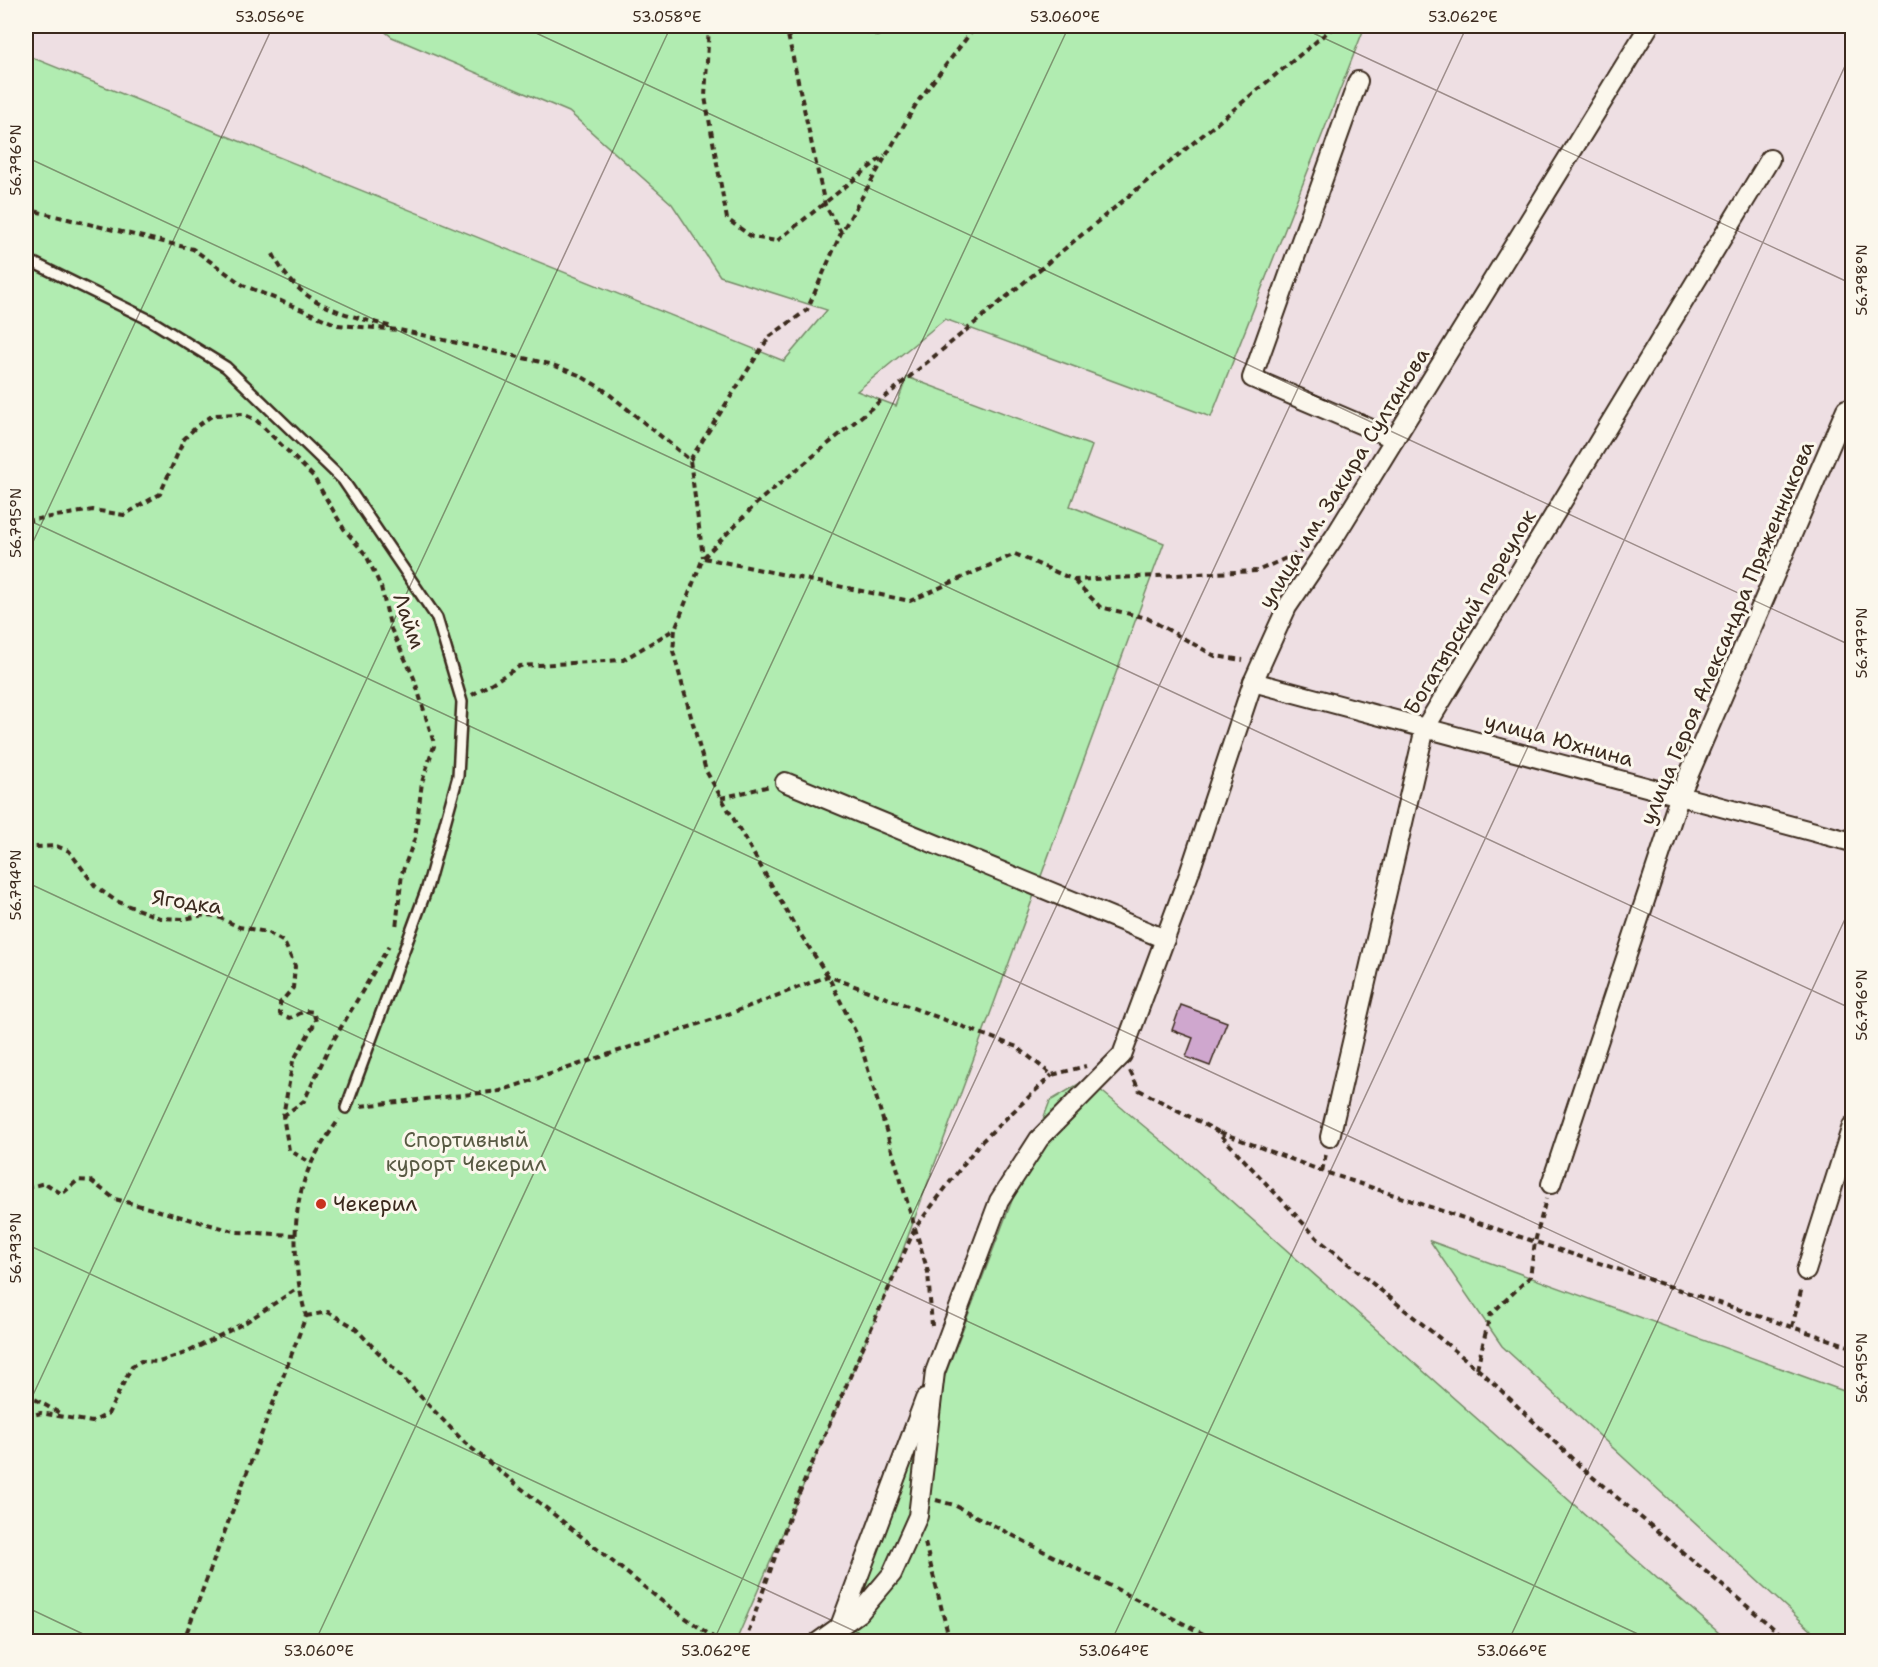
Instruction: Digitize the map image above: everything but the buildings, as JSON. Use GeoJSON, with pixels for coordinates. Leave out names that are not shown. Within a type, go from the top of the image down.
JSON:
{"type":"FeatureCollection","features":[{"type":"Feature","properties":{"kind":"street","name":"улица им. Закира Султанова"},"geometry":{"type":"LineString","coordinates":[[1122,1055],[1165,939],[1253,682],[1287,607],[1395,439],[1649,26]]}},
{"type":"Feature","properties":{"kind":"street"},"geometry":{"type":"LineString","coordinates":[[1358,81],[1252,378],[1395,439]]}},
{"type":"Feature","properties":{"kind":"street","name":"Богатырский переулок"},"geometry":{"type":"LineString","coordinates":[[1330,1137],[1425,728],[1770,159]]}},
{"type":"Feature","properties":{"kind":"street","name":"улица Героя Александра Пряженникова"},"geometry":{"type":"LineString","coordinates":[[1551,1184],[1680,795],[1846,409]]}},
{"type":"Feature","properties":{"kind":"street","name":"улица Юхнина"},"geometry":{"type":"LineString","coordinates":[[1253,682],[1852,842]]}},
{"type":"Feature","properties":{"kind":"street"},"geometry":{"type":"LineString","coordinates":[[785,782],[1165,939]]}},
{"type":"Feature","properties":{"kind":"street"},"geometry":{"type":"LineString","coordinates":[[834,1641],[999,1201],[1039,1139],[1122,1055]]}},
{"type":"Feature","properties":{"kind":"street"},"geometry":{"type":"LineString","coordinates":[[1806,1271],[1852,1126]]}},
{"type":"Feature","properties":{"kind":"street"},"geometry":{"type":"LineString","coordinates":[[818,1641],[840,1623],[860,1612],[891,1574],[918,1516],[935,1372]]}},
{"type":"Feature","properties":{"kind":"lane"},"geometry":{"type":"LineString","coordinates":[[26,259],[150,320],[226,367],[343,480],[437,618],[462,702],[458,776],[427,888],[346,1108]]}},
{"type":"Feature","properties":{"kind":"path"},"geometry":{"type":"LineString","coordinates":[[709,26],[705,98],[727,219],[752,237],[777,241],[888,153]]}},
{"type":"Feature","properties":{"kind":"path"},"geometry":{"type":"LineString","coordinates":[[786,26],[825,205],[841,233]]}},
{"type":"Feature","properties":{"kind":"path"},"geometry":{"type":"LineString","coordinates":[[858,26],[858,29],[877,35],[901,26]]}},
{"type":"Feature","properties":{"kind":"path"},"geometry":{"type":"LineString","coordinates":[[703,558],[690,460],[769,337],[807,310],[841,233],[918,101],[976,26]]}},
{"type":"Feature","properties":{"kind":"path"},"geometry":{"type":"LineString","coordinates":[[932,1328],[928,1272],[859,1040],[828,976],[795,926],[706,771],[673,651],[675,629],[703,558],[760,500],[1335,26]]}},
{"type":"Feature","properties":{"kind":"path"},"geometry":{"type":"LineString","coordinates":[[26,209],[193,249],[243,285],[338,326],[400,330]]}},
{"type":"Feature","properties":{"kind":"path"},"geometry":{"type":"LineString","coordinates":[[273,254],[282,272],[302,293],[331,310],[400,330],[550,364],[579,375],[604,390],[690,460]]}},
{"type":"Feature","properties":{"kind":"path","name":"Лайм"},"geometry":{"type":"LineString","coordinates":[[26,521],[93,510],[124,515],[160,494],[184,439],[213,415],[243,414],[256,420],[313,476],[344,530],[366,555],[381,587],[391,629],[414,678],[433,740],[434,746],[422,782],[415,838],[402,873],[396,934]]}},
{"type":"Feature","properties":{"kind":"path"},"geometry":{"type":"LineString","coordinates":[[1074,580],[1257,571],[1306,549]]}},
{"type":"Feature","properties":{"kind":"path"},"geometry":{"type":"LineString","coordinates":[[703,558],[909,601],[1015,554],[1074,580],[1100,607],[1147,618],[1215,656],[1262,662]]}},
{"type":"Feature","properties":{"kind":"path"},"geometry":{"type":"LineString","coordinates":[[462,702],[520,666],[623,660],[675,629]]}},
{"type":"Feature","properties":{"kind":"path"},"geometry":{"type":"LineString","coordinates":[[721,798],[785,782]]}},
{"type":"Feature","properties":{"kind":"path","name":"Ягодка"},"geometry":{"type":"LineString","coordinates":[[26,843],[35,847],[56,846],[69,851],[96,887],[116,901],[160,918],[216,916],[239,927],[267,932],[284,942],[295,966],[293,988],[280,1003],[280,1014],[290,1018],[309,1011],[313,1012],[316,1021],[293,1061],[283,1116]]}},
{"type":"Feature","properties":{"kind":"path"},"geometry":{"type":"LineString","coordinates":[[311,1164],[289,1150],[283,1116],[304,1101],[330,1046],[390,944]]}},
{"type":"Feature","properties":{"kind":"path"},"geometry":{"type":"LineString","coordinates":[[183,1641],[306,1316],[298,1288],[296,1235],[301,1196],[311,1164],[346,1108],[500,1091],[734,1012],[828,976],[1017,1047],[1052,1075]]}},
{"type":"Feature","properties":{"kind":"path"},"geometry":{"type":"LineString","coordinates":[[1122,1055],[1139,1090],[1216,1131],[1322,1171],[1852,1347]]}},
{"type":"Feature","properties":{"kind":"path"},"geometry":{"type":"LineString","coordinates":[[745,1641],[792,1512],[915,1228],[979,1144],[1052,1075],[1092,1064]]}},
{"type":"Feature","properties":{"kind":"path"},"geometry":{"type":"LineString","coordinates":[[1216,1131],[1318,1239],[1477,1368],[1583,1469],[1790,1641]]}},
{"type":"Feature","properties":{"kind":"path"},"geometry":{"type":"LineString","coordinates":[[26,1188],[45,1183],[62,1194],[78,1180],[91,1181],[115,1199],[237,1232],[296,1235]]}},
{"type":"Feature","properties":{"kind":"path"},"geometry":{"type":"LineString","coordinates":[[1477,1368],[1490,1315],[1530,1277],[1535,1242],[1551,1184]]}},
{"type":"Feature","properties":{"kind":"path"},"geometry":{"type":"LineString","coordinates":[[1792,1327],[1806,1271]]}},
{"type":"Feature","properties":{"kind":"path"},"geometry":{"type":"LineString","coordinates":[[26,1417],[41,1413],[92,1422],[108,1414],[132,1366],[141,1361],[159,1362],[188,1352],[246,1322],[298,1288]]}},
{"type":"Feature","properties":{"kind":"path"},"geometry":{"type":"LineString","coordinates":[[306,1316],[328,1312],[354,1327],[465,1443],[663,1602],[720,1641]]}},
{"type":"Feature","properties":{"kind":"path"},"geometry":{"type":"LineString","coordinates":[[26,1394],[64,1416]]}},
{"type":"Feature","properties":{"kind":"path"},"geometry":{"type":"LineString","coordinates":[[921,1495],[954,1505],[1219,1641]]}},
{"type":"Feature","properties":{"kind":"path"},"geometry":{"type":"LineString","coordinates":[[918,1516],[950,1641]]}},
{"type":"Feature","properties":{"kind":"green space","name":"Спортивный курорт Чекерил"},"geometry":{"type":"Polygon","coordinates":[[[378,26],[1365,26],[1211,417],[945,319],[857,391],[896,406],[907,377],[1092,446],[1070,506],[1164,543],[890,1285],[736,1641],[26,1641],[26,55],[784,361],[827,310],[720,276],[672,204],[569,112],[392,37],[378,26]]]}},
{"type":"Feature","properties":{"kind":"green space"},"geometry":{"type":"Polygon","coordinates":[[[1087,1079],[1186,1161],[1728,1641],[843,1642],[1050,1101],[1087,1079]]]}},
{"type":"Feature","properties":{"kind":"green space"},"geometry":{"type":"Polygon","coordinates":[[[1430,1241],[1852,1394],[1852,1641],[1823,1641],[1502,1346],[1430,1241]]]}},
{"type":"Feature","properties":{"kind":"place","name":"Чекерил"},"geometry":{"type":"Point","coordinates":[321,1204]}}]}
